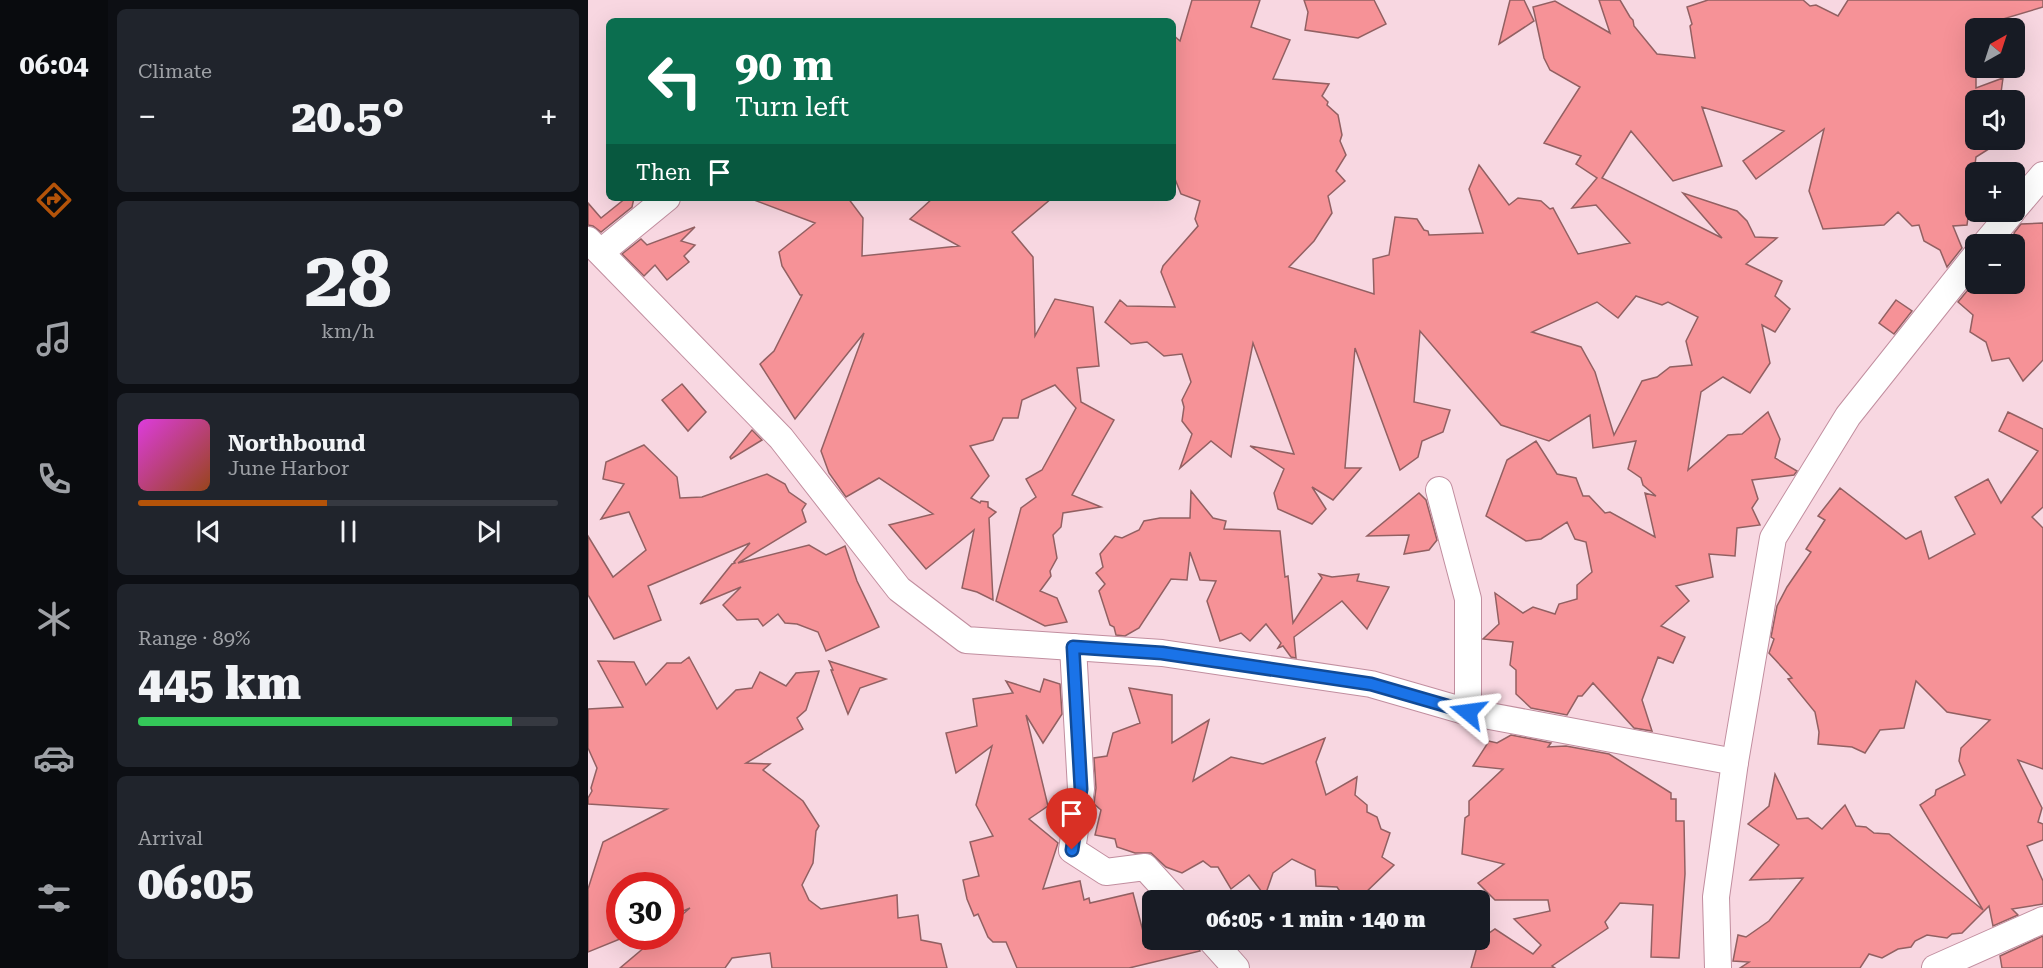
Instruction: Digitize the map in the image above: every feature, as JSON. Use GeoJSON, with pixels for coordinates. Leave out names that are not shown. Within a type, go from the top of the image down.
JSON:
{"type":"FeatureCollection","features":[{"type":"Feature","properties":{"kind":"street"},"geometry":{"type":"LineString","coordinates":[[2025,196],[2043,175]]}},
{"type":"Feature","properties":{"kind":"street"},"geometry":{"type":"LineString","coordinates":[[662,201],[594,246],[781,438],[899,589],[966,640],[1162,653],[1371,684],[1468,712],[1735,762]]}},
{"type":"Feature","properties":{"kind":"street"},"geometry":{"type":"LineString","coordinates":[[1993,234],[2003,222]]}},
{"type":"Feature","properties":{"kind":"street"},"geometry":{"type":"LineString","coordinates":[[1718,968],[1716,897],[1735,762],[1773,538],[1848,416],[1965,269]]}},
{"type":"Feature","properties":{"kind":"street"},"geometry":{"type":"LineString","coordinates":[[1439,490],[1468,599],[1468,712]]}},
{"type":"Feature","properties":{"kind":"street"},"geometry":{"type":"LineString","coordinates":[[1073,647],[1081,789],[1072,850],[1106,872],[1145,867],[1166,890]]}},
{"type":"Feature","properties":{"kind":"street"},"geometry":{"type":"LineString","coordinates":[[1935,968],[2043,920]]}},
{"type":"Feature","properties":{"kind":"street"},"geometry":{"type":"LineString","coordinates":[[1220,950],[1236,968]]}},
{"type":"Feature","properties":{"kind":"building"},"geometry":{"type":"Polygon","coordinates":[[[1192,0],[1260,0],[1251,27],[1290,40],[1273,79],[1329,84],[1322,96],[1328,102],[1327,105],[1338,115],[1342,135],[1340,141],[1346,155],[1336,171],[1345,181],[1328,196],[1332,213],[1314,241],[1289,267],[1374,294],[1373,259],[1389,255],[1395,217],[1417,219],[1429,235],[1483,233],[1469,189],[1479,165],[1509,205],[1518,198],[1541,201],[1550,209],[1553,208],[1578,254],[1630,243],[1596,205],[1572,208],[1597,178],[1576,164],[1581,156],[1544,143],[1580,87],[1550,70],[1544,58],[1533,7],[1555,1],[1610,33],[1599,0],[1620,0],[1633,20],[1634,26],[1657,54],[1695,58],[1690,26],[1692,24],[1687,7],[1708,0],[1803,0],[1810,6],[1816,5],[1838,16],[1848,0],[2043,0],[2043,7],[2006,18],[1965,18],[1965,78],[1976,78],[1976,88],[2003,78],[2001,90],[1965,90],[1965,150],[1987,150],[1976,157],[1975,162],[1965,162],[1965,222],[1967,222],[1967,225],[1953,226],[1962,248],[1947,267],[1940,250],[1924,241],[1919,225],[1912,226],[1898,212],[1884,225],[1823,229],[1809,191],[1824,129],[1756,179],[1743,161],[1784,131],[1702,107],[1722,166],[1673,181],[1631,131],[1602,178],[1722,238],[1683,193],[1737,211],[1747,221],[1755,237],[1777,238],[1746,264],[1782,281],[1775,296],[1790,309],[1775,332],[1762,325],[1770,363],[1750,393],[1723,377],[1701,392],[1688,470],[1728,435],[1742,434],[1768,412],[1780,439],[1775,458],[1797,471],[1794,475],[1752,480],[1758,499],[1752,508],[1760,525],[1737,528],[1735,556],[1709,554],[1713,577],[1676,586],[1689,601],[1661,626],[1685,637],[1673,663],[1658,657],[1642,700],[1652,731],[1634,728],[1593,683],[1582,696],[1578,696],[1567,715],[1531,708],[1516,694],[1516,670],[1510,665],[1513,642],[1483,639],[1499,624],[1495,593],[1523,613],[1533,607],[1555,614],[1559,604],[1577,599],[1577,585],[1592,572],[1586,542],[1575,539],[1567,522],[1541,539],[1526,541],[1486,516],[1507,460],[1536,441],[1557,474],[1576,478],[1583,496],[1589,496],[1605,513],[1610,512],[1655,537],[1645,493],[1656,496],[1643,485],[1641,478],[1628,469],[1636,441],[1593,448],[1590,415],[1549,441],[1501,425],[1420,331],[1414,402],[1450,410],[1443,432],[1422,441],[1418,457],[1400,470],[1355,348],[1345,468],[1361,468],[1333,500],[1312,487],[1326,509],[1312,524],[1278,509],[1274,493],[1284,469],[1250,446],[1294,454],[1253,343],[1231,457],[1211,441],[1180,468],[1192,434],[1182,421],[1184,407],[1182,400],[1191,382],[1182,354],[1164,356],[1147,342],[1131,344],[1105,322],[1120,300],[1127,306],[1175,307],[1161,272],[1163,266],[1198,226],[1195,219],[1200,201],[1181,194],[1176,182],[1176,38],[1180,41],[1192,0]],[[1636,296],[1618,318],[1597,302],[1532,332],[1581,347],[1595,372],[1614,435],[1642,381],[1657,377],[1670,367],[1692,365],[1686,341],[1698,317],[1668,302],[1662,305],[1636,296]]]}},
{"type":"Feature","properties":{"kind":"building"},"geometry":{"type":"Polygon","coordinates":[[[1304,0],[1374,0],[1386,24],[1358,38],[1305,30],[1308,12],[1304,0]]]}},
{"type":"Feature","properties":{"kind":"building"},"geometry":{"type":"Polygon","coordinates":[[[1510,0],[1524,0],[1534,21],[1499,44],[1510,0]]]}},
{"type":"Feature","properties":{"kind":"building"},"geometry":{"type":"Polygon","coordinates":[[[622,201],[633,201],[632,207],[601,232],[588,225],[588,203],[601,218],[622,201]]]}},
{"type":"Feature","properties":{"kind":"building"},"geometry":{"type":"Polygon","coordinates":[[[757,201],[850,201],[863,218],[862,256],[959,246],[910,219],[930,201],[1048,201],[1012,232],[1033,257],[1035,336],[1055,299],[1093,307],[1099,366],[1077,368],[1081,402],[1114,420],[1072,495],[1101,507],[1063,513],[1061,527],[1053,535],[1057,558],[1050,571],[1051,576],[1040,591],[1057,598],[1067,622],[1045,626],[996,601],[1021,508],[1036,497],[1026,479],[1042,470],[1076,408],[1055,385],[1022,400],[1018,418],[1003,418],[993,440],[970,446],[989,476],[971,498],[980,503],[981,501],[988,502],[988,507],[996,512],[989,518],[993,600],[962,588],[974,530],[926,569],[889,525],[933,514],[879,478],[846,497],[829,473],[821,451],[864,333],[795,419],[760,364],[774,351],[802,295],[782,266],[779,252],[815,223],[757,201]]]}},
{"type":"Feature","properties":{"kind":"building"},"geometry":{"type":"Polygon","coordinates":[[[2043,223],[2043,360],[2023,381],[2009,358],[1992,361],[1986,342],[1970,332],[1973,315],[1958,302],[1965,293],[2025,294],[2025,234],[2014,233],[2021,224],[2043,223]]]}},
{"type":"Feature","properties":{"kind":"building"},"geometry":{"type":"Polygon","coordinates":[[[695,227],[681,241],[695,245],[684,256],[689,262],[667,280],[655,265],[644,276],[622,254],[641,239],[647,245],[695,227]]]}},
{"type":"Feature","properties":{"kind":"building"},"geometry":{"type":"Polygon","coordinates":[[[1896,300],[1912,311],[1894,334],[1879,323],[1896,300]]]}},
{"type":"Feature","properties":{"kind":"building"},"geometry":{"type":"Polygon","coordinates":[[[682,384],[706,412],[688,431],[662,400],[682,384]]]}},
{"type":"Feature","properties":{"kind":"building"},"geometry":{"type":"Polygon","coordinates":[[[2008,412],[2043,429],[2043,507],[2032,517],[2043,528],[2043,769],[2018,760],[2042,808],[2038,822],[2043,824],[2043,840],[2027,846],[2043,881],[2043,904],[2012,909],[2018,915],[1993,926],[1989,906],[1962,933],[1952,934],[1947,938],[1927,935],[1915,941],[1911,947],[1898,949],[1882,958],[1869,954],[1860,968],[1740,968],[1749,962],[1733,961],[1738,935],[1746,937],[1769,921],[1803,878],[1750,880],[1779,845],[1748,824],[1769,806],[1775,774],[1797,819],[1808,818],[1822,829],[1845,805],[1856,826],[1866,827],[1874,833],[1889,834],[1983,910],[1920,805],[1935,795],[1936,790],[1965,775],[1959,761],[1961,748],[1990,720],[1947,712],[1916,681],[1904,728],[1880,730],[1865,753],[1852,747],[1818,744],[1819,732],[1815,712],[1788,679],[1792,678],[1769,653],[1774,639],[1771,637],[1777,606],[1811,552],[1806,549],[1825,520],[1818,516],[1840,488],[1906,539],[1921,531],[1929,559],[1975,534],[1955,497],[1988,479],[2001,503],[2038,451],[1999,431],[2008,412]]]}},
{"type":"Feature","properties":{"kind":"building"},"geometry":{"type":"Polygon","coordinates":[[[752,430],[762,440],[731,459],[730,457],[752,430]]]}},
{"type":"Feature","properties":{"kind":"building"},"geometry":{"type":"Polygon","coordinates":[[[644,445],[677,477],[680,498],[702,497],[767,474],[785,484],[789,492],[806,504],[802,510],[806,522],[738,563],[809,545],[826,555],[845,546],[857,581],[879,627],[826,651],[818,632],[797,624],[785,623],[778,614],[763,626],[758,619],[737,620],[723,605],[741,587],[700,604],[750,543],[648,586],[661,620],[614,639],[588,595],[588,536],[613,577],[646,550],[629,512],[601,519],[624,484],[603,479],[606,462],[644,445]]]}},
{"type":"Feature","properties":{"kind":"building"},"geometry":{"type":"Polygon","coordinates":[[[1191,491],[1213,518],[1226,521],[1224,529],[1280,531],[1293,623],[1322,578],[1319,574],[1332,577],[1359,574],[1357,581],[1389,587],[1367,629],[1342,601],[1294,637],[1296,658],[1291,657],[1283,646],[1278,648],[1281,643],[1266,624],[1250,641],[1241,633],[1220,641],[1207,601],[1216,581],[1200,580],[1190,552],[1187,580],[1171,579],[1139,628],[1125,636],[1116,635],[1114,627],[1110,625],[1099,591],[1105,584],[1096,573],[1103,567],[1100,554],[1115,536],[1122,538],[1139,530],[1144,521],[1160,518],[1190,518],[1191,491]]]}},
{"type":"Feature","properties":{"kind":"building"},"geometry":{"type":"Polygon","coordinates":[[[1419,493],[1426,500],[1437,540],[1429,550],[1404,554],[1409,535],[1367,536],[1419,493]]]}},
{"type":"Feature","properties":{"kind":"building"},"geometry":{"type":"Polygon","coordinates":[[[689,657],[717,709],[736,690],[752,688],[760,672],[786,686],[796,673],[819,671],[806,710],[797,718],[803,729],[746,763],[770,764],[763,770],[803,801],[819,826],[816,831],[813,863],[802,885],[809,900],[821,909],[897,895],[898,918],[918,915],[921,940],[941,944],[947,968],[772,968],[770,953],[732,958],[725,968],[620,968],[641,950],[684,950],[684,913],[690,908],[684,911],[684,872],[606,872],[606,945],[588,952],[588,889],[603,842],[667,809],[588,804],[597,768],[588,748],[588,709],[623,707],[598,661],[634,662],[646,685],[667,663],[681,663],[689,657]]]}},
{"type":"Feature","properties":{"kind":"building"},"geometry":{"type":"Polygon","coordinates":[[[829,661],[886,679],[860,688],[848,714],[829,661]]]}},
{"type":"Feature","properties":{"kind":"building"},"geometry":{"type":"Polygon","coordinates":[[[1044,679],[1060,684],[1062,714],[1043,743],[1026,715],[1048,806],[1029,819],[1058,843],[1043,889],[1080,881],[1084,900],[1089,898],[1090,903],[1133,893],[1142,928],[1142,950],[1200,951],[1129,968],[1017,968],[1006,942],[993,942],[988,937],[978,914],[974,916],[963,880],[979,876],[970,842],[993,836],[976,805],[992,746],[956,773],[946,733],[977,726],[973,699],[1013,693],[1006,681],[1040,692],[1044,679]]]}},
{"type":"Feature","properties":{"kind":"building"},"geometry":{"type":"Polygon","coordinates":[[[1129,688],[1172,695],[1172,743],[1209,720],[1193,781],[1231,757],[1263,764],[1325,738],[1316,762],[1326,795],[1357,777],[1355,795],[1367,805],[1367,812],[1377,817],[1381,829],[1390,833],[1382,857],[1394,865],[1368,890],[1339,890],[1337,887],[1316,886],[1315,870],[1292,859],[1273,873],[1267,890],[1260,890],[1249,875],[1231,889],[1218,867],[1211,867],[1203,861],[1182,873],[1166,867],[1151,853],[1135,853],[1117,847],[1115,839],[1095,835],[1101,810],[1094,804],[1096,788],[1094,758],[1107,756],[1113,733],[1140,723],[1129,688]]]}},
{"type":"Feature","properties":{"kind":"building"},"geometry":{"type":"Polygon","coordinates":[[[1511,735],[1551,743],[1548,747],[1566,746],[1609,754],[1671,793],[1671,799],[1676,799],[1676,821],[1684,821],[1685,874],[1679,958],[1651,957],[1653,905],[1620,903],[1605,922],[1608,928],[1552,966],[1555,968],[1471,968],[1476,950],[1490,950],[1490,932],[1495,929],[1533,954],[1541,945],[1514,919],[1550,911],[1548,900],[1495,900],[1490,895],[1490,890],[1485,890],[1478,883],[1504,864],[1462,854],[1465,818],[1469,815],[1469,801],[1503,769],[1473,766],[1489,741],[1497,743],[1511,735]]]}},
{"type":"Feature","properties":{"kind":"building"},"geometry":{"type":"Polygon","coordinates":[[[2043,936],[2043,968],[2002,968],[2000,956],[2043,936]]]}},
{"type":"Feature","properties":{"kind":"route"},"geometry":{"type":"LineString","coordinates":[[1072,850],[1081,789],[1073,647],[1162,653],[1371,684],[1468,712]]}}]}
